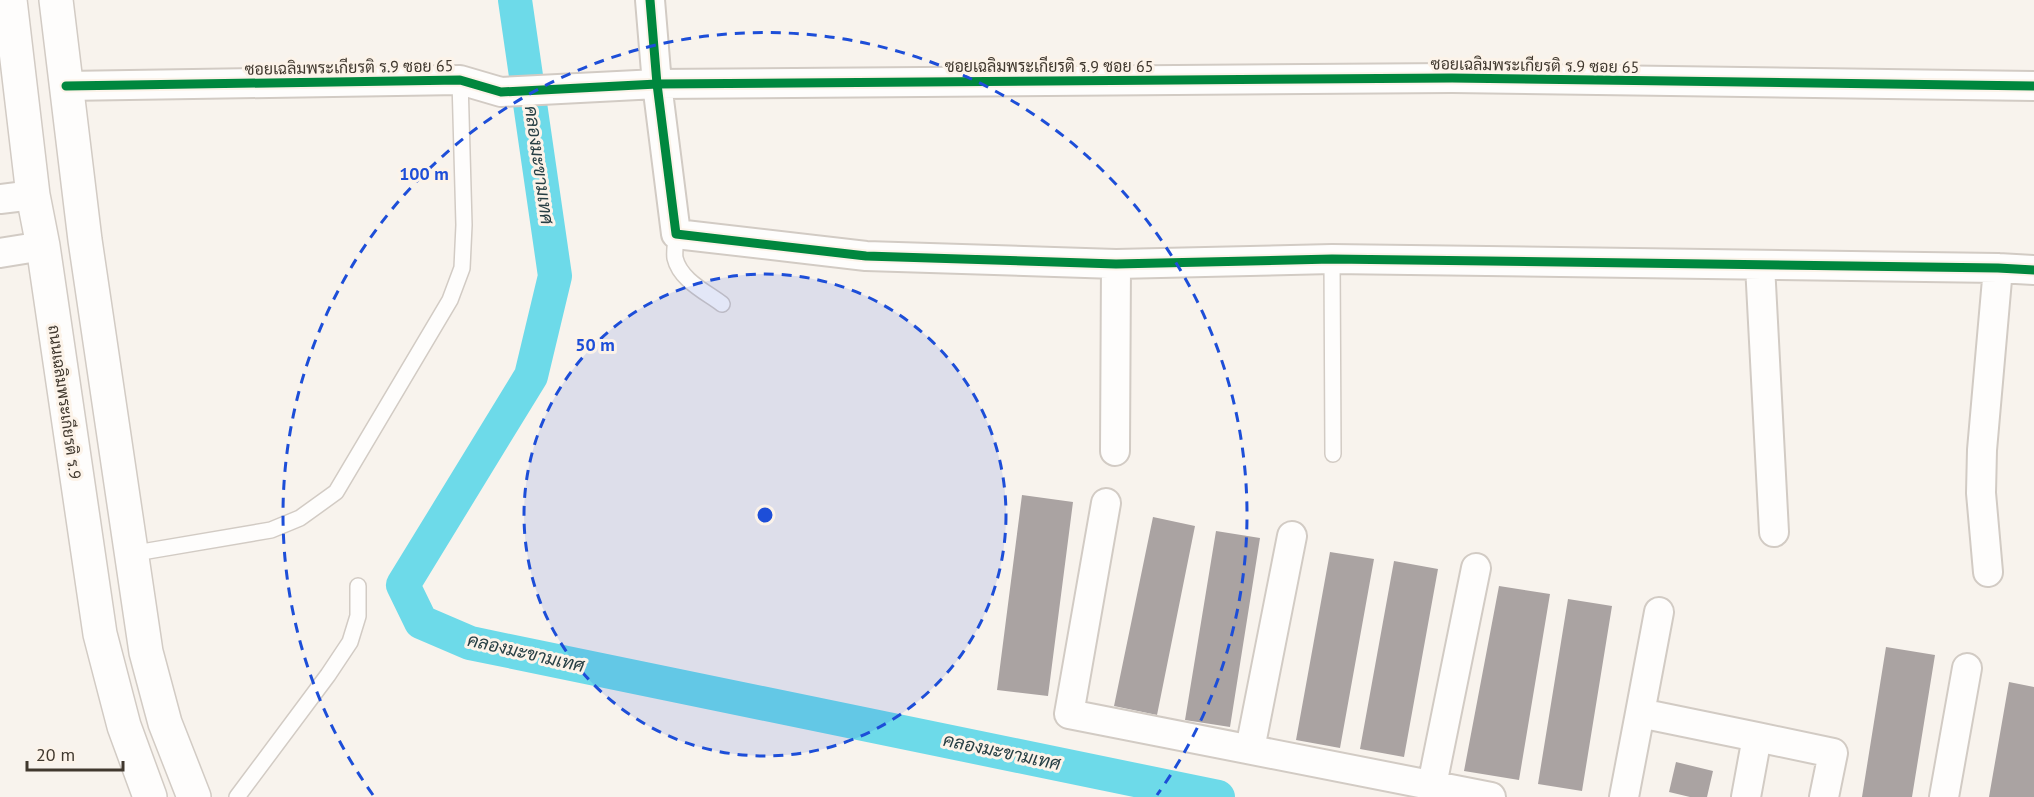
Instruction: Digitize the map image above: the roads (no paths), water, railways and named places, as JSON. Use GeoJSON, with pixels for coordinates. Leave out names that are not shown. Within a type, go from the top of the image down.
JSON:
{"type":"FeatureCollection","features":[{"type":"Feature","properties":{"kind":"main road","name":"ถนนเฉลิมพระเกียรติ ร.9"},"geometry":{"type":"LineString","coordinates":[[10,0],[33,195],[43,246],[100,634],[124,726],[150,797]]}},
{"type":"Feature","properties":{"kind":"main road"},"geometry":{"type":"LineString","coordinates":[[56,0],[85,240],[146,652],[165,723],[194,797]]}},
{"type":"Feature","properties":{"kind":"main road"},"geometry":{"type":"LineString","coordinates":[[33,195],[79,190]]}},
{"type":"Feature","properties":{"kind":"main road"},"geometry":{"type":"LineString","coordinates":[[43,246],[85,240]]}},
{"type":"Feature","properties":{"kind":"street"},"geometry":{"type":"LineString","coordinates":[[650,0],[657,84],[676,234],[866,256],[1116,264],[1332,259],[2034,270]]}},
{"type":"Feature","properties":{"kind":"street","name":"ซอยเฉลิมพระเกียรติ ร.9 ซอย 65"},"geometry":{"type":"LineString","coordinates":[[66,86],[460,80],[501,92],[657,84],[1452,78],[2034,86]]}},
{"type":"Feature","properties":{"kind":"street"},"geometry":{"type":"LineString","coordinates":[[0,199],[33,195]]}},
{"type":"Feature","properties":{"kind":"street"},"geometry":{"type":"LineString","coordinates":[[0,253],[43,246]]}},
{"type":"Feature","properties":{"kind":"street"},"geometry":{"type":"LineString","coordinates":[[1115,451],[1116,264]]}},
{"type":"Feature","properties":{"kind":"street"},"geometry":{"type":"LineString","coordinates":[[1760,265],[1774,531]]}},
{"type":"Feature","properties":{"kind":"street"},"geometry":{"type":"LineString","coordinates":[[1988,572],[1982,493],[1982,450],[1998,268]]}},
{"type":"Feature","properties":{"kind":"street"},"geometry":{"type":"LineString","coordinates":[[1106,503],[1070,714],[1491,797]]}},
{"type":"Feature","properties":{"kind":"street"},"geometry":{"type":"LineString","coordinates":[[1250,748],[1292,536]]}},
{"type":"Feature","properties":{"kind":"street"},"geometry":{"type":"LineString","coordinates":[[1432,785],[1476,568]]}},
{"type":"Feature","properties":{"kind":"street"},"geometry":{"type":"LineString","coordinates":[[1624,797],[1659,612]]}},
{"type":"Feature","properties":{"kind":"street"},"geometry":{"type":"LineString","coordinates":[[1944,797],[1967,668]]}},
{"type":"Feature","properties":{"kind":"street"},"geometry":{"type":"LineString","coordinates":[[1640,713],[1833,753],[1824,797]]}},
{"type":"Feature","properties":{"kind":"street"},"geometry":{"type":"LineString","coordinates":[[1746,797],[1757,737]]}},
{"type":"Feature","properties":{"kind":"lane"},"geometry":{"type":"LineString","coordinates":[[130,554],[271,530],[300,518],[336,492],[450,300],[462,268],[464,225],[460,80]]}},
{"type":"Feature","properties":{"kind":"lane"},"geometry":{"type":"LineString","coordinates":[[676,234],[675,258],[681,272],[722,304]]}},
{"type":"Feature","properties":{"kind":"lane"},"geometry":{"type":"LineString","coordinates":[[1332,259],[1333,454]]}},
{"type":"Feature","properties":{"kind":"lane"},"geometry":{"type":"LineString","coordinates":[[237,797],[350,642],[358,616],[358,586]]}},
{"type":"Feature","properties":{"kind":"waterway","name":"คลองมะขามเทศ"},"geometry":{"type":"LineString","coordinates":[[515,0],[555,276],[531,376],[403,585],[421,622],[470,643],[1218,797]]}}]}
